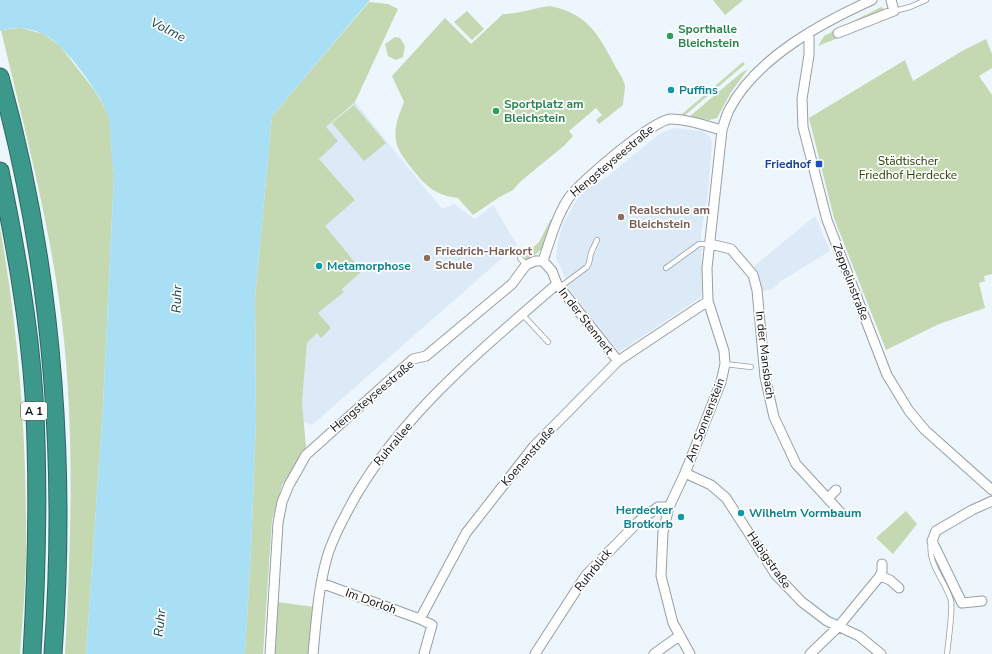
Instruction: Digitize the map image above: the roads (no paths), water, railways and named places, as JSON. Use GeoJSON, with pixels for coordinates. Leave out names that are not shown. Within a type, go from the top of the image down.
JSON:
{"type":"FeatureCollection","features":[{"type":"Feature","properties":{"kind":"highway","name":"A 1"},"geometry":{"type":"LineString","coordinates":[[0,78],[22,167],[40,266],[55,398],[58,475],[58,552],[53,654]]}},
{"type":"Feature","properties":{"kind":"highway","name":"A 1"},"geometry":{"type":"LineString","coordinates":[[0,171],[18,267],[34,395],[37,471],[37,546],[32,654]]}},
{"type":"Feature","properties":{"kind":"street"},"geometry":{"type":"LineString","coordinates":[[722,130],[729,110],[744,87],[778,54],[809,34],[872,0]]}},
{"type":"Feature","properties":{"kind":"street"},"geometry":{"type":"LineString","coordinates":[[838,33],[894,11],[891,0]]}},
{"type":"Feature","properties":{"kind":"street","name":"Zeppelinstraße"},"geometry":{"type":"LineString","coordinates":[[809,34],[809,55],[802,99],[803,127],[828,220],[887,375],[908,411],[925,430],[992,490]]}},
{"type":"Feature","properties":{"kind":"street","name":"Hengsteyseestraße"},"geometry":{"type":"LineString","coordinates":[[270,654],[278,523],[282,502],[289,485],[306,455],[413,359],[426,356],[512,284],[523,262],[543,261],[558,216],[569,197],[638,136],[656,124],[670,119],[722,130]]}},
{"type":"Feature","properties":{"kind":"street","name":"Am Sonnenstein"},"geometry":{"type":"LineString","coordinates":[[690,654],[673,623],[661,576],[663,532],[668,507],[685,473],[721,382],[725,364],[724,351],[708,301],[707,268],[722,130]]}},
{"type":"Feature","properties":{"kind":"street","name":"In der Mansbach"},"geometry":{"type":"LineString","coordinates":[[710,244],[731,249],[753,275],[757,290],[765,377],[774,417],[796,464],[841,514]]}},
{"type":"Feature","properties":{"kind":"street","name":"In der Stennert"},"geometry":{"type":"LineString","coordinates":[[543,261],[552,271],[558,286],[618,361]]}},
{"type":"Feature","properties":{"kind":"street","name":"Ruhrallee"},"geometry":{"type":"LineString","coordinates":[[313,654],[321,583],[326,560],[338,529],[356,494],[372,468],[397,437],[451,379],[496,336],[558,286]]}},
{"type":"Feature","properties":{"kind":"street","name":"Koenenstraße"},"geometry":{"type":"LineString","coordinates":[[420,618],[466,534],[492,498],[534,446],[618,361],[708,301]]}},
{"type":"Feature","properties":{"kind":"street","name":"Habigstraße"},"geometry":{"type":"LineString","coordinates":[[685,473],[703,481],[719,491],[732,506],[776,575],[802,602],[838,627],[859,636],[880,654]]}},
{"type":"Feature","properties":{"kind":"street"},"geometry":{"type":"LineString","coordinates":[[828,498],[836,490]]}},
{"type":"Feature","properties":{"kind":"street"},"geometry":{"type":"LineString","coordinates":[[982,601],[962,603],[932,542],[936,531],[972,510],[992,502]]}},
{"type":"Feature","properties":{"kind":"street","name":"Ruhrblick"},"geometry":{"type":"LineString","coordinates":[[535,654],[591,570],[638,522],[658,507],[668,507]]}},
{"type":"Feature","properties":{"kind":"street"},"geometry":{"type":"LineString","coordinates":[[810,654],[838,627],[880,576],[882,564]]}},
{"type":"Feature","properties":{"kind":"street"},"geometry":{"type":"LineString","coordinates":[[880,576],[890,580],[899,588]]}},
{"type":"Feature","properties":{"kind":"street","name":"Im Dorloh"},"geometry":{"type":"LineString","coordinates":[[321,583],[420,618]]}},
{"type":"Feature","properties":{"kind":"street"},"geometry":{"type":"LineString","coordinates":[[420,618],[432,625],[424,654]]}},
{"type":"Feature","properties":{"kind":"street"},"geometry":{"type":"LineString","coordinates":[[654,654],[679,636]]}},
{"type":"Feature","properties":{"kind":"lane"},"geometry":{"type":"LineString","coordinates":[[894,11],[910,7],[926,0]]}},
{"type":"Feature","properties":{"kind":"lane"},"geometry":{"type":"LineString","coordinates":[[558,286],[587,267],[597,240]]}},
{"type":"Feature","properties":{"kind":"lane"},"geometry":{"type":"LineString","coordinates":[[666,268],[699,244],[710,244]]}},
{"type":"Feature","properties":{"kind":"lane"},"geometry":{"type":"LineString","coordinates":[[522,314],[548,342]]}},
{"type":"Feature","properties":{"kind":"lane"},"geometry":{"type":"LineString","coordinates":[[725,364],[751,367]]}},
{"type":"Feature","properties":{"kind":"lane"},"geometry":{"type":"LineString","coordinates":[[932,542],[930,549],[935,568],[951,601],[947,654]]}},
{"type":"Feature","properties":{"kind":"water"},"geometry":{"type":"Polygon","coordinates":[[[0,0],[370,0],[272,116],[255,298],[256,419],[245,654],[86,654],[103,405],[114,174],[111,153],[110,125],[107,113],[97,93],[62,48],[53,40],[45,35],[29,29],[17,28],[0,31],[0,0]]]}},
{"type":"Feature","properties":{"kind":"place","name":"Sporthalle Bleichstein"},"geometry":{"type":"Point","coordinates":[670,36]}},
{"type":"Feature","properties":{"kind":"place","name":"Puffins"},"geometry":{"type":"Point","coordinates":[671,90]}},
{"type":"Feature","properties":{"kind":"place","name":"Sportplatz am Bleichstein"},"geometry":{"type":"Point","coordinates":[496,111]}},
{"type":"Feature","properties":{"kind":"place","name":"Friedhof"},"geometry":{"type":"Point","coordinates":[819,164]}},
{"type":"Feature","properties":{"kind":"place","name":"Realschule am Bleichstein"},"geometry":{"type":"Point","coordinates":[621,217]}},
{"type":"Feature","properties":{"kind":"place","name":"Friedrich-Harkort Schule"},"geometry":{"type":"Point","coordinates":[427,258]}},
{"type":"Feature","properties":{"kind":"place","name":"Metamorphose"},"geometry":{"type":"Point","coordinates":[319,266]}},
{"type":"Feature","properties":{"kind":"place","name":"Wilhelm Vormbaum"},"geometry":{"type":"Point","coordinates":[741,513]}},
{"type":"Feature","properties":{"kind":"place","name":"Herdecker Brotkorb"},"geometry":{"type":"Point","coordinates":[681,517]}},
{"type":"Feature","properties":{"kind":"water label","name":"Volme"},"geometry":{"type":"Point","coordinates":[168,30]}},
{"type":"Feature","properties":{"kind":"water label","name":"Ruhr"},"geometry":{"type":"Point","coordinates":[177,299]}},
{"type":"Feature","properties":{"kind":"water label","name":"Ruhr"},"geometry":{"type":"Point","coordinates":[160,623]}},
{"type":"Feature","properties":{"kind":"park label","name":"Städtischer Friedhof Herdecke"},"geometry":{"type":"Point","coordinates":[908,168]}}]}
